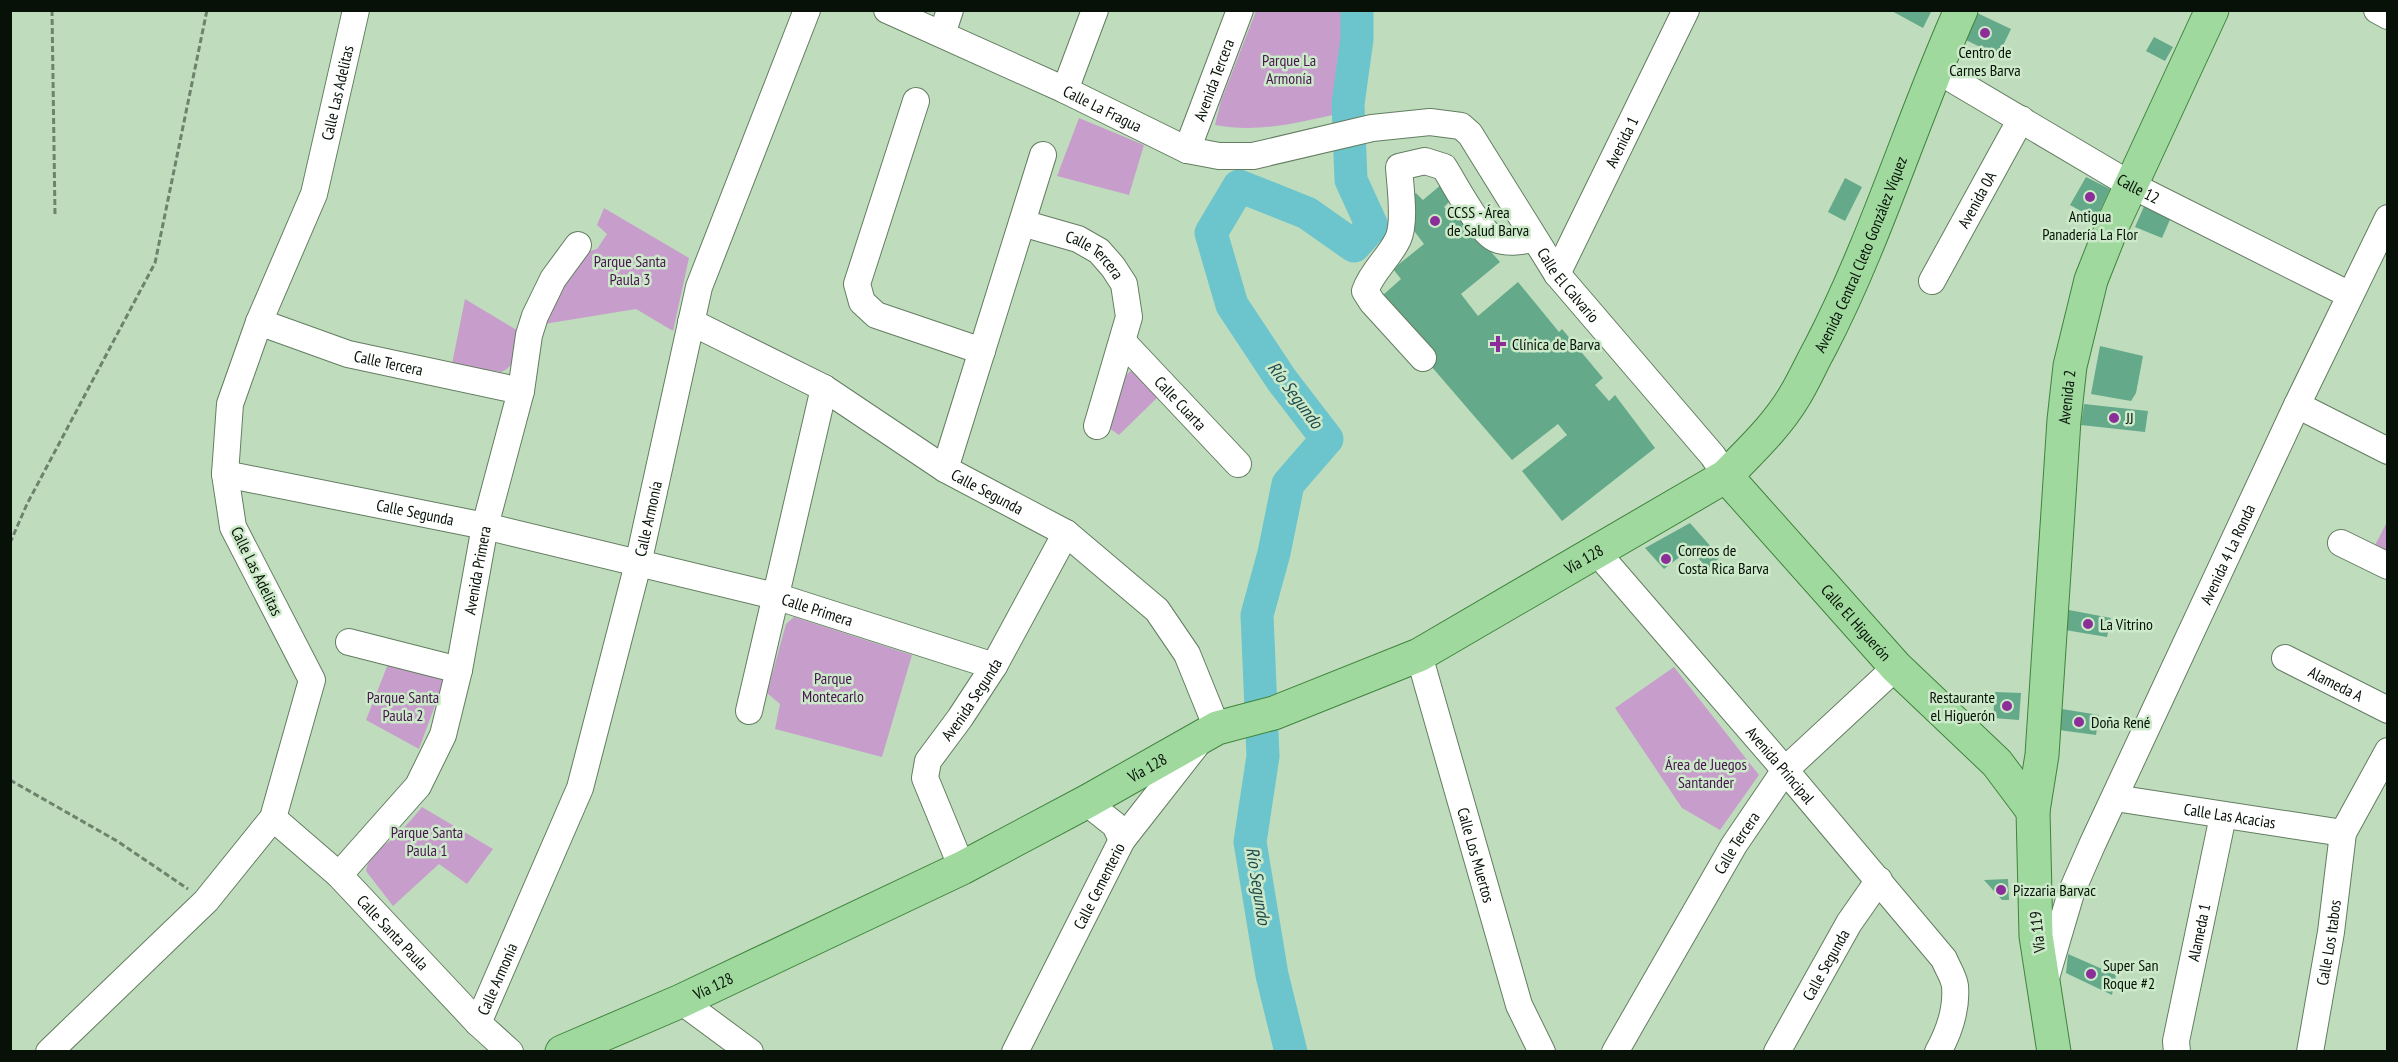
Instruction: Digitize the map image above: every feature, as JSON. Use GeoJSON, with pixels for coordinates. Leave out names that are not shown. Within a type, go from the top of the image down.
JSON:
{"type":"FeatureCollection","features":[{"type":"Feature","properties":{"kind":"main road","name":"Avenida Central Cleto González Víquez"},"geometry":{"type":"LineString","coordinates":[[1726,476],[1765,437],[1794,397],[1837,315],[1866,249],[1935,69],[1961,10]]}},
{"type":"Feature","properties":{"kind":"main road","name":"Avenida 2"},"geometry":{"type":"LineString","coordinates":[[2033,811],[2042,755],[2063,432],[2070,366],[2091,280],[2131,185],[2212,10]]}},
{"type":"Feature","properties":{"kind":"main road","name":"Vía 128"},"geometry":{"type":"LineString","coordinates":[[562,1052],[681,1001],[962,868],[1218,729],[1274,713],[1419,655],[1595,550],[1726,476]]}},
{"type":"Feature","properties":{"kind":"main road","name":"Calle El Higuerón"},"geometry":{"type":"LineString","coordinates":[[1726,476],[1896,667],[1997,763],[2033,811]]}},
{"type":"Feature","properties":{"kind":"main road","name":"Calle El Higuerón"},"geometry":{"type":"LineString","coordinates":[[1997,763],[2015,773],[2025,773],[2033,768],[2042,755]]}},
{"type":"Feature","properties":{"kind":"main road","name":"Vía 119"},"geometry":{"type":"LineString","coordinates":[[2033,811],[2036,936],[2054,1052]]}},
{"type":"Feature","properties":{"kind":"street","name":"Calle Las Adelitas"},"geometry":{"type":"LineString","coordinates":[[49,1052],[206,901],[273,818],[312,680],[233,527],[225,474],[230,404],[259,322],[314,194],[356,10]]}},
{"type":"Feature","properties":{"kind":"street","name":"Calle Armonía"},"geometry":{"type":"LineString","coordinates":[[478,1023],[580,788],[638,564],[699,287],[807,10]]}},
{"type":"Feature","properties":{"kind":"street","name":"Calle La Fragua"},"geometry":{"type":"LineString","coordinates":[[887,10],[946,22],[1065,90],[1187,150],[1219,156],[1253,156],[1372,128]]}},
{"type":"Feature","properties":{"kind":"street"},"geometry":{"type":"LineString","coordinates":[[1065,90],[1095,10]]}},
{"type":"Feature","properties":{"kind":"street","name":"Avenida Tercera"},"geometry":{"type":"LineString","coordinates":[[1187,150],[1240,10]]}},
{"type":"Feature","properties":{"kind":"street","name":"Avenida 1"},"geometry":{"type":"LineString","coordinates":[[1557,274],[1686,10]]}},
{"type":"Feature","properties":{"kind":"street"},"geometry":{"type":"LineString","coordinates":[[2377,10],[2388,16]]}},
{"type":"Feature","properties":{"kind":"street","name":"Calle 12"},"geometry":{"type":"LineString","coordinates":[[1935,69],[2131,185],[2350,295]]}},
{"type":"Feature","properties":{"kind":"street"},"geometry":{"type":"LineString","coordinates":[[916,101],[857,284],[862,302],[876,315],[982,351]]}},
{"type":"Feature","properties":{"kind":"street","name":"Avenida 0A"},"geometry":{"type":"LineString","coordinates":[[1932,281],[2020,119]]}},
{"type":"Feature","properties":{"kind":"street","name":"Calle El Calvario"},"geometry":{"type":"LineString","coordinates":[[1372,128],[1430,122],[1461,126],[1470,134],[1557,274],[1713,456],[1726,476]]}},
{"type":"Feature","properties":{"kind":"street"},"geometry":{"type":"LineString","coordinates":[[945,469],[1043,155]]}},
{"type":"Feature","properties":{"kind":"street"},"geometry":{"type":"LineString","coordinates":[[1423,358],[1372,302],[1365,291],[1370,277],[1399,237],[1401,220],[1399,167],[1425,161],[1444,167],[1488,235],[1497,240],[1510,242],[1534,239]]}},
{"type":"Feature","properties":{"kind":"street"},"geometry":{"type":"LineString","coordinates":[[1471,211],[1506,192]]}},
{"type":"Feature","properties":{"kind":"street","name":"Avenida 4 La Ronda"},"geometry":{"type":"LineString","coordinates":[[2044,986],[2071,893],[2297,405],[2388,218]]}},
{"type":"Feature","properties":{"kind":"street","name":"Calle Tercera"},"geometry":{"type":"LineString","coordinates":[[1022,223],[1078,239],[1099,251],[1124,284],[1129,317],[1097,426]]}},
{"type":"Feature","properties":{"kind":"street","name":"Avenida Primera"},"geometry":{"type":"LineString","coordinates":[[339,875],[418,786],[443,735],[459,670],[485,526],[521,391],[529,334],[553,279],[578,244]]}},
{"type":"Feature","properties":{"kind":"street","name":"Calle Tercera"},"geometry":{"type":"LineString","coordinates":[[259,322],[348,354],[521,391]]}},
{"type":"Feature","properties":{"kind":"street","name":"Calle Segunda"},"geometry":{"type":"LineString","coordinates":[[691,322],[824,388],[945,469],[1066,533],[1157,610],[1187,654],[1218,729]]}},
{"type":"Feature","properties":{"kind":"street","name":"Calle Cuarta"},"geometry":{"type":"LineString","coordinates":[[1123,342],[1238,464]]}},
{"type":"Feature","properties":{"kind":"street"},"geometry":{"type":"LineString","coordinates":[[748,711],[824,388]]}},
{"type":"Feature","properties":{"kind":"street"},"geometry":{"type":"LineString","coordinates":[[2297,405],[2388,451]]}},
{"type":"Feature","properties":{"kind":"street","name":"Calle Segunda"},"geometry":{"type":"LineString","coordinates":[[225,474],[485,526],[638,564]]}},
{"type":"Feature","properties":{"kind":"street","name":"Avenida Segunda"},"geometry":{"type":"LineString","coordinates":[[962,868],[925,778],[927,761],[960,718],[994,666],[1066,533]]}},
{"type":"Feature","properties":{"kind":"street"},"geometry":{"type":"LineString","coordinates":[[2341,543],[2388,566]]}},
{"type":"Feature","properties":{"kind":"street","name":"Avenida Principal"},"geometry":{"type":"LineString","coordinates":[[1595,550],[1944,958],[1955,985],[1948,1034],[1938,1052]]}},
{"type":"Feature","properties":{"kind":"street","name":"Calle Primera"},"geometry":{"type":"LineString","coordinates":[[638,564],[775,596],[994,666]]}},
{"type":"Feature","properties":{"kind":"street"},"geometry":{"type":"LineString","coordinates":[[350,642],[459,670]]}},
{"type":"Feature","properties":{"kind":"street","name":"Calle Los Muertos"},"geometry":{"type":"LineString","coordinates":[[1419,655],[1519,1005],[1542,1052]]}},
{"type":"Feature","properties":{"kind":"street","name":"Alameda A"},"geometry":{"type":"LineString","coordinates":[[2285,658],[2388,710]]}},
{"type":"Feature","properties":{"kind":"street","name":"Calle Tercera"},"geometry":{"type":"LineString","coordinates":[[1615,1052],[1734,845],[1785,770],[1896,667]]}},
{"type":"Feature","properties":{"kind":"street","name":"Calle Cementerio"},"geometry":{"type":"LineString","coordinates":[[1015,1052],[1122,840],[1218,729]]}},
{"type":"Feature","properties":{"kind":"street"},"geometry":{"type":"LineString","coordinates":[[2343,833],[2388,750]]}},
{"type":"Feature","properties":{"kind":"street","name":"Calle Las Acacias"},"geometry":{"type":"LineString","coordinates":[[2115,798],[2343,833]]}},
{"type":"Feature","properties":{"kind":"street"},"geometry":{"type":"LineString","coordinates":[[1088,801],[1115,825],[1122,840]]}},
{"type":"Feature","properties":{"kind":"street","name":"Alameda 1"},"geometry":{"type":"LineString","coordinates":[[2177,1052],[2176,1041],[2223,816]]}},
{"type":"Feature","properties":{"kind":"street","name":"Calle Santa Paula"},"geometry":{"type":"LineString","coordinates":[[273,818],[339,875],[478,1023],[510,1052]]}},
{"type":"Feature","properties":{"kind":"street","name":"Calle Los Itabos"},"geometry":{"type":"LineString","coordinates":[[2310,1052],[2331,932],[2343,833]]}},
{"type":"Feature","properties":{"kind":"street","name":"Calle Segunda"},"geometry":{"type":"LineString","coordinates":[[1777,1052],[1849,923],[1879,880]]}},
{"type":"Feature","properties":{"kind":"street"},"geometry":{"type":"LineString","coordinates":[[2034,893],[2049,900],[2057,900],[2071,893]]}},
{"type":"Feature","properties":{"kind":"street"},"geometry":{"type":"LineString","coordinates":[[681,1001],[750,1052]]}},
{"type":"Feature","properties":{"kind":"path"},"geometry":{"type":"LineString","coordinates":[[52,10],[55,215]]}},
{"type":"Feature","properties":{"kind":"path"},"geometry":{"type":"LineString","coordinates":[[10,543],[27,504],[155,263],[207,10]]}},
{"type":"Feature","properties":{"kind":"path"},"geometry":{"type":"LineString","coordinates":[[10,780],[117,842],[206,901]]}},
{"type":"Feature","properties":{"kind":"green space","name":"Parque La Armonía"},"geometry":{"type":"Polygon","coordinates":[[[1256,11],[1345,11],[1337,114],[1292,124],[1262,127],[1215,125],[1221,101],[1256,11]]]}},
{"type":"Feature","properties":{"kind":"green space"},"geometry":{"type":"Polygon","coordinates":[[[1079,118],[1144,145],[1129,195],[1057,176],[1079,118]]]}},
{"type":"Feature","properties":{"kind":"green space","name":"Parque Santa Paula 3"},"geometry":{"type":"Polygon","coordinates":[[[604,208],[689,258],[673,331],[636,309],[544,324],[579,254],[597,249],[607,234],[597,225],[604,208]]]}},
{"type":"Feature","properties":{"kind":"green space"},"geometry":{"type":"Polygon","coordinates":[[[465,299],[520,332],[513,361],[501,372],[452,364],[465,299]]]}},
{"type":"Feature","properties":{"kind":"green space"},"geometry":{"type":"Polygon","coordinates":[[[1134,368],[1163,392],[1119,435],[1109,428],[1123,378],[1134,368]]]}},
{"type":"Feature","properties":{"kind":"green space"},"geometry":{"type":"Polygon","coordinates":[[[2387,522],[2387,561],[2371,553],[2387,522]]]}},
{"type":"Feature","properties":{"kind":"green space","name":"Parque Montecarlo"},"geometry":{"type":"Polygon","coordinates":[[[794,617],[912,655],[882,757],[775,729],[780,704],[767,693],[786,624],[794,617]]]}},
{"type":"Feature","properties":{"kind":"green space","name":"Parque Santa Paula 2"},"geometry":{"type":"Polygon","coordinates":[[[388,664],[445,678],[419,749],[366,720],[388,664]]]}},
{"type":"Feature","properties":{"kind":"green space","name":"Área de Juegos Santander"},"geometry":{"type":"Polygon","coordinates":[[[1674,667],[1759,775],[1720,830],[1682,808],[1615,708],[1674,667]]]}},
{"type":"Feature","properties":{"kind":"green space","name":"Parque Santa Paula 1"},"geometry":{"type":"Polygon","coordinates":[[[422,807],[493,849],[467,884],[439,864],[393,906],[366,871],[375,854],[400,832],[422,807]]]}},
{"type":"Feature","properties":{"kind":"building"},"geometry":{"type":"Polygon","coordinates":[[[1890,10],[1932,10],[1923,28],[1890,10]]]}},
{"type":"Feature","properties":{"kind":"building","name":"Centro de Carnes Barva"},"geometry":{"type":"Polygon","coordinates":[[[1973,11],[2011,29],[1998,56],[1960,37],[1973,11]]]}},
{"type":"Feature","properties":{"kind":"building"},"geometry":{"type":"Polygon","coordinates":[[[2154,37],[2173,47],[2165,61],[2146,51],[2154,37]]]}},
{"type":"Feature","properties":{"kind":"building","name":"Antigua Panadería La Flor"},"geometry":{"type":"Polygon","coordinates":[[[2086,177],[2110,189],[2096,219],[2070,205],[2086,177]]]}},
{"type":"Feature","properties":{"kind":"building"},"geometry":{"type":"Polygon","coordinates":[[[1845,178],[1862,187],[1845,221],[1828,212],[1845,178]]]}},
{"type":"Feature","properties":{"kind":"building","name":"Clínica de Barva"},"geometry":{"type":"Polygon","coordinates":[[[1442,184],[1453,198],[1444,207],[1455,219],[1459,216],[1500,262],[1461,294],[1478,316],[1518,282],[1559,332],[1562,329],[1603,378],[1595,385],[1609,401],[1615,395],[1655,448],[1562,521],[1522,471],[1567,435],[1558,424],[1512,460],[1425,359],[1414,329],[1383,295],[1401,279],[1393,269],[1424,244],[1403,216],[1404,202],[1416,193],[1423,200],[1442,184]]]}},
{"type":"Feature","properties":{"kind":"building"},"geometry":{"type":"Polygon","coordinates":[[[2145,204],[2172,215],[2162,238],[2135,227],[2145,204]]]}},
{"type":"Feature","properties":{"kind":"building"},"geometry":{"type":"Polygon","coordinates":[[[2100,346],[2143,356],[2136,393],[2131,401],[2091,394],[2100,346]]]}},
{"type":"Feature","properties":{"kind":"building","name":"JJ"},"geometry":{"type":"Polygon","coordinates":[[[2084,404],[2148,411],[2145,432],[2081,425],[2084,404]]]}},
{"type":"Feature","properties":{"kind":"building"},"geometry":{"type":"Polygon","coordinates":[[[1690,523],[1720,557],[1708,569],[1690,549],[1664,569],[1645,548],[1690,523]]]}},
{"type":"Feature","properties":{"kind":"building","name":"La Vitrino"},"geometry":{"type":"Polygon","coordinates":[[[2069,610],[2111,618],[2107,637],[2065,630],[2069,610]]]}},
{"type":"Feature","properties":{"kind":"building","name":"Restaurante el Higuerón"},"geometry":{"type":"Polygon","coordinates":[[[1995,692],[2021,693],[2019,720],[1993,718],[1995,692]]]}},
{"type":"Feature","properties":{"kind":"building","name":"Doña René"},"geometry":{"type":"Polygon","coordinates":[[[2062,709],[2099,715],[2096,735],[2059,730],[2062,709]]]}},
{"type":"Feature","properties":{"kind":"building","name":"Pizzaria Barvac"},"geometry":{"type":"Polygon","coordinates":[[[2008,879],[2009,900],[2002,900],[1984,880],[2008,879]]]}},
{"type":"Feature","properties":{"kind":"building","name":"Super San Roque #2"},"geometry":{"type":"Polygon","coordinates":[[[2068,954],[2116,975],[2112,995],[2066,973],[2068,954]]]}},
{"type":"Feature","properties":{"kind":"waterway","name":"Río Segundo"},"geometry":{"type":"LineString","coordinates":[[1291,1052],[1272,975],[1250,842],[1263,756],[1257,615],[1274,553],[1288,484],[1327,439],[1281,379],[1232,305],[1211,233],[1239,186],[1307,213],[1354,246],[1372,226],[1351,180],[1348,104],[1357,39],[1357,10]]}},
{"type":"Feature","properties":{"kind":"place","name":"Centro de Carnes Barva"},"geometry":{"type":"Point","coordinates":[1985,33]}},
{"type":"Feature","properties":{"kind":"place","name":"Antigua Panadería La Flor"},"geometry":{"type":"Point","coordinates":[2090,197]}},
{"type":"Feature","properties":{"kind":"place","name":"CCSS - Área de Salud Barva"},"geometry":{"type":"Point","coordinates":[1435,221]}},
{"type":"Feature","properties":{"kind":"place","name":"Clínica de Barva"},"geometry":{"type":"Point","coordinates":[1498,344]}},
{"type":"Feature","properties":{"kind":"place","name":"JJ"},"geometry":{"type":"Point","coordinates":[2114,418]}},
{"type":"Feature","properties":{"kind":"place","name":"Correos de Costa Rica Barva"},"geometry":{"type":"Point","coordinates":[1666,559]}},
{"type":"Feature","properties":{"kind":"place","name":"La Vitrino"},"geometry":{"type":"Point","coordinates":[2088,624]}},
{"type":"Feature","properties":{"kind":"place","name":"Restaurante el Higuerón"},"geometry":{"type":"Point","coordinates":[2007,706]}},
{"type":"Feature","properties":{"kind":"place","name":"Doña René"},"geometry":{"type":"Point","coordinates":[2079,722]}},
{"type":"Feature","properties":{"kind":"place","name":"Pizzaria Barvac"},"geometry":{"type":"Point","coordinates":[2001,890]}},
{"type":"Feature","properties":{"kind":"place","name":"Super San Roque #2"},"geometry":{"type":"Point","coordinates":[2091,974]}}]}
